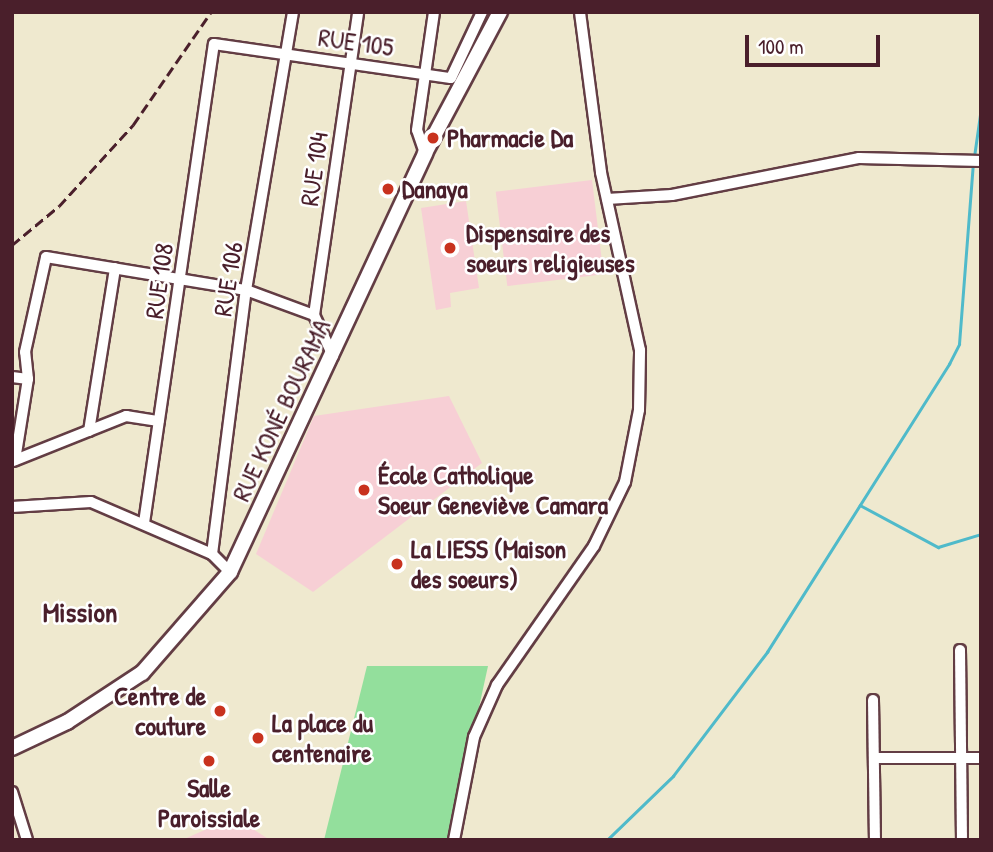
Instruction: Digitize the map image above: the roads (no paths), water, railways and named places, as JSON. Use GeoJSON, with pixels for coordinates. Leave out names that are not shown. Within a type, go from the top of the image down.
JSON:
{"type":"FeatureCollection","features":[{"type":"Feature","properties":{"kind":"highway","name":"RUE KONÉ BOURAMA"},"geometry":{"type":"LineString","coordinates":[[14,743],[142,673],[230,572],[333,356],[425,153],[500,12]]}},
{"type":"Feature","properties":{"kind":"street","name":"RUE 106"},"geometry":{"type":"LineString","coordinates":[[212,554],[246,290],[293,12]]}},
{"type":"Feature","properties":{"kind":"street","name":"RUE 104"},"geometry":{"type":"LineString","coordinates":[[333,356],[318,331],[314,315],[358,12]]}},
{"type":"Feature","properties":{"kind":"street"},"geometry":{"type":"LineString","coordinates":[[425,153],[418,130],[434,12]]}},
{"type":"Feature","properties":{"kind":"street","name":"RUE 105"},"geometry":{"type":"LineString","coordinates":[[214,44],[351,60],[451,78],[482,12]]}},
{"type":"Feature","properties":{"kind":"street"},"geometry":{"type":"LineString","coordinates":[[454,840],[474,737],[497,685],[593,546],[625,482],[639,410],[640,349],[607,199],[580,12]]}},
{"type":"Feature","properties":{"kind":"street","name":"RUE 108"},"geometry":{"type":"LineString","coordinates":[[144,523],[214,44]]}},
{"type":"Feature","properties":{"kind":"street"},"geometry":{"type":"LineString","coordinates":[[607,199],[672,195],[859,158],[977,161]]}},
{"type":"Feature","properties":{"kind":"street"},"geometry":{"type":"LineString","coordinates":[[14,461],[28,379],[25,352],[46,257],[246,290],[314,315]]}},
{"type":"Feature","properties":{"kind":"street"},"geometry":{"type":"LineString","coordinates":[[89,431],[115,268]]}},
{"type":"Feature","properties":{"kind":"street"},"geometry":{"type":"LineString","coordinates":[[12,377],[28,379]]}},
{"type":"Feature","properties":{"kind":"street"},"geometry":{"type":"LineString","coordinates":[[14,461],[126,416],[159,421]]}},
{"type":"Feature","properties":{"kind":"street"},"geometry":{"type":"LineString","coordinates":[[12,507],[91,502],[212,554],[230,572]]}},
{"type":"Feature","properties":{"kind":"street"},"geometry":{"type":"LineString","coordinates":[[960,650],[962,840]]}},
{"type":"Feature","properties":{"kind":"street"},"geometry":{"type":"LineString","coordinates":[[873,700],[875,840]]}},
{"type":"Feature","properties":{"kind":"street"},"geometry":{"type":"LineString","coordinates":[[874,758],[981,758]]}},
{"type":"Feature","properties":{"kind":"street"},"geometry":{"type":"LineString","coordinates":[[12,792],[27,840]]}},
{"type":"Feature","properties":{"kind":"waterway"},"geometry":{"type":"LineString","coordinates":[[974,157],[981,108]]}},
{"type":"Feature","properties":{"kind":"waterway"},"geometry":{"type":"LineString","coordinates":[[607,840],[673,776],[767,652],[949,364],[959,344],[973,164]]}},
{"type":"Feature","properties":{"kind":"waterway"},"geometry":{"type":"LineString","coordinates":[[860,505],[938,547],[981,534]]}},
{"type":"Feature","properties":{"kind":"railway"},"geometry":{"type":"LineString","coordinates":[[12,245],[59,206],[133,125],[211,12]]}},
{"type":"Feature","properties":{"kind":"place","name":"Pharmacie Da"},"geometry":{"type":"Point","coordinates":[433,138]}},
{"type":"Feature","properties":{"kind":"place","name":"Danaya"},"geometry":{"type":"Point","coordinates":[388,189]}},
{"type":"Feature","properties":{"kind":"place","name":"Dispensaire des soeurs religieuses"},"geometry":{"type":"Point","coordinates":[450,248]}},
{"type":"Feature","properties":{"kind":"place","name":"École Catholique Soeur Geneviève Camara"},"geometry":{"type":"Point","coordinates":[364,490]}},
{"type":"Feature","properties":{"kind":"place","name":"La LIESS (Maison des soeurs)"},"geometry":{"type":"Point","coordinates":[397,564]}},
{"type":"Feature","properties":{"kind":"place","name":"Centre de couture"},"geometry":{"type":"Point","coordinates":[220,711]}},
{"type":"Feature","properties":{"kind":"place","name":"La place du centenaire"},"geometry":{"type":"Point","coordinates":[258,738]}},
{"type":"Feature","properties":{"kind":"place","name":"Salle Paroissiale"},"geometry":{"type":"Point","coordinates":[209,761]}},
{"type":"Feature","properties":{"kind":"district","name":"Mission"},"geometry":{"type":"Point","coordinates":[80,612]}}]}
